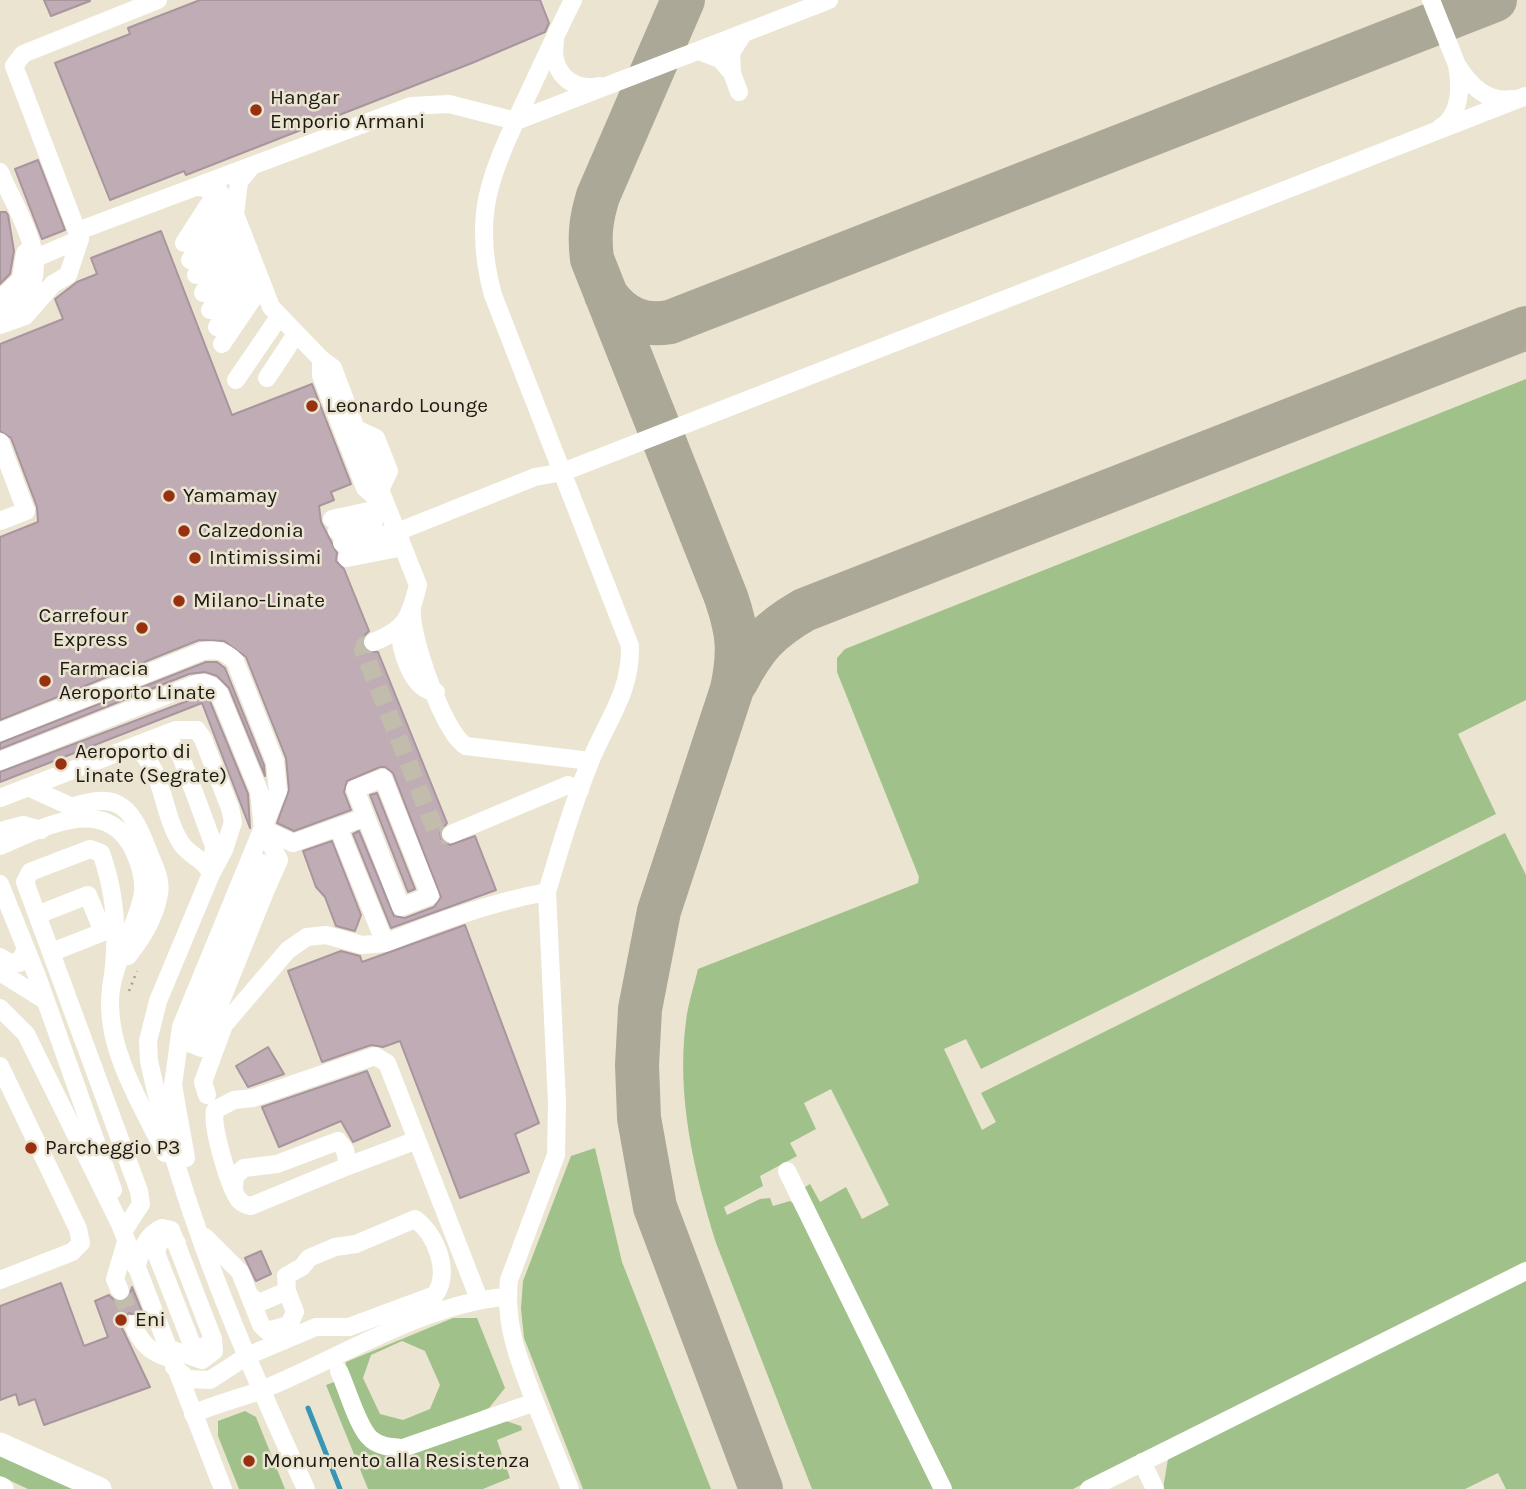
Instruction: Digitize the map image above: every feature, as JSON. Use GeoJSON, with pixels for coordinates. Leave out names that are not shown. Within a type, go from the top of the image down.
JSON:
{"type":"FeatureCollection","features":[{"type":"Feature","properties":{"kind":"main road"},"geometry":{"type":"LineString","coordinates":[[6,1445],[100,1489]]}},
{"type":"Feature","properties":{"kind":"lane"},"geometry":{"type":"LineString","coordinates":[[0,325],[25,316],[53,284],[68,275],[79,235],[14,66],[17,58],[158,0]]}},
{"type":"Feature","properties":{"kind":"lane"},"geometry":{"type":"LineString","coordinates":[[570,1489],[512,1344],[507,1297],[509,1280],[556,1155],[557,1103],[547,892],[590,761],[625,692],[630,669],[630,646],[487,272],[485,202],[495,162],[573,0]]}},
{"type":"Feature","properties":{"kind":"lane"},"geometry":{"type":"LineString","coordinates":[[36,258],[79,235],[411,106],[449,104],[516,121],[829,0]]}},
{"type":"Feature","properties":{"kind":"lane"},"geometry":{"type":"LineString","coordinates":[[1431,0],[1457,65],[1460,82],[1455,107],[1448,123],[1433,132]]}},
{"type":"Feature","properties":{"kind":"lane"},"geometry":{"type":"LineString","coordinates":[[732,74],[731,53],[743,34]]}},
{"type":"Feature","properties":{"kind":"lane"},"geometry":{"type":"LineString","coordinates":[[555,36],[553,53],[557,67],[567,81],[578,86],[592,87],[616,83]]}},
{"type":"Feature","properties":{"kind":"lane"},"geometry":{"type":"LineString","coordinates":[[699,51],[720,59],[732,74],[739,92]]}},
{"type":"Feature","properties":{"kind":"lane"},"geometry":{"type":"LineString","coordinates":[[1457,65],[1478,92],[1505,100],[1523,97]]}},
{"type":"Feature","properties":{"kind":"lane"},"geometry":{"type":"LineString","coordinates":[[392,519],[339,538],[392,519],[563,472],[1523,97]]}},
{"type":"Feature","properties":{"kind":"lane"},"geometry":{"type":"LineString","coordinates":[[227,202],[190,259],[251,167]]}},
{"type":"Feature","properties":{"kind":"lane"},"geometry":{"type":"LineString","coordinates":[[0,317],[25,296],[34,280],[36,258],[2,177]]}},
{"type":"Feature","properties":{"kind":"lane"},"geometry":{"type":"LineString","coordinates":[[0,300],[21,279],[26,257],[2,177]]}},
{"type":"Feature","properties":{"kind":"lane"},"geometry":{"type":"LineString","coordinates":[[200,187],[227,202],[259,277],[283,321],[332,368],[356,429],[376,438],[389,471],[392,519],[418,585],[411,626],[454,737],[466,746],[590,761]]}},
{"type":"Feature","properties":{"kind":"lane"},"geometry":{"type":"LineString","coordinates":[[203,293],[245,241]]}},
{"type":"Feature","properties":{"kind":"lane"},"geometry":{"type":"LineString","coordinates":[[245,241],[216,327],[259,277]]}},
{"type":"Feature","properties":{"kind":"lane"},"geometry":{"type":"LineString","coordinates":[[238,377],[283,321]]}},
{"type":"Feature","properties":{"kind":"lane"},"geometry":{"type":"LineString","coordinates":[[267,378],[283,321]]}},
{"type":"Feature","properties":{"kind":"lane"},"geometry":{"type":"LineString","coordinates":[[321,359],[321,375],[365,488],[392,519]]}},
{"type":"Feature","properties":{"kind":"lane"},"geometry":{"type":"LineString","coordinates":[[0,442],[26,511],[0,521]]}},
{"type":"Feature","properties":{"kind":"lane"},"geometry":{"type":"LineString","coordinates":[[373,642],[400,629],[412,611]]}},
{"type":"Feature","properties":{"kind":"lane"},"geometry":{"type":"LineString","coordinates":[[400,629],[400,641],[418,685],[425,692],[436,692]]}},
{"type":"Feature","properties":{"kind":"lane"},"geometry":{"type":"LineString","coordinates":[[0,732],[203,651],[215,649],[227,653],[235,661],[275,762],[278,791],[181,1027],[173,1085],[199,1227]]}},
{"type":"Feature","properties":{"kind":"lane"},"geometry":{"type":"LineString","coordinates":[[0,761],[204,682],[214,686],[219,693],[263,807],[263,829],[279,860],[275,869],[262,863],[189,1042],[202,1048],[198,1057],[176,1060]]}},
{"type":"Feature","properties":{"kind":"lane"},"geometry":{"type":"LineString","coordinates":[[0,798],[188,728],[197,730],[203,739],[233,822],[225,850],[211,874],[158,1001],[148,1041],[156,1091],[199,1227],[247,1356],[304,1489]]}},
{"type":"Feature","properties":{"kind":"lane"},"geometry":{"type":"LineString","coordinates":[[142,743],[181,843],[206,862],[211,874]]}},
{"type":"Feature","properties":{"kind":"lane"},"geometry":{"type":"LineString","coordinates":[[142,743],[171,743],[180,754],[214,846],[211,874]]}},
{"type":"Feature","properties":{"kind":"lane"},"geometry":{"type":"LineString","coordinates":[[383,778],[430,896],[401,907],[366,817],[355,789],[383,778]]}},
{"type":"Feature","properties":{"kind":"lane"},"geometry":{"type":"LineString","coordinates":[[451,834],[568,785],[580,789]]}},
{"type":"Feature","properties":{"kind":"lane"},"geometry":{"type":"LineString","coordinates":[[28,787],[72,807],[92,800],[110,800],[129,811],[141,831],[159,879],[160,892],[151,922],[114,980]]}},
{"type":"Feature","properties":{"kind":"lane"},"geometry":{"type":"LineString","coordinates":[[0,846],[82,817],[96,817],[119,830],[128,839],[141,868],[144,889],[114,980]]}},
{"type":"Feature","properties":{"kind":"lane"},"geometry":{"type":"LineString","coordinates":[[263,829],[293,843],[344,831],[366,817]]}},
{"type":"Feature","properties":{"kind":"lane"},"geometry":{"type":"LineString","coordinates":[[0,831],[23,825],[41,830]]}},
{"type":"Feature","properties":{"kind":"lane"},"geometry":{"type":"LineString","coordinates":[[344,831],[385,943]]}},
{"type":"Feature","properties":{"kind":"lane"},"geometry":{"type":"LineString","coordinates":[[118,1052],[111,1021],[117,954],[113,884],[101,853],[90,849],[30,872],[25,882],[139,1191],[141,1204],[123,1233]]}},
{"type":"Feature","properties":{"kind":"lane"},"geometry":{"type":"LineString","coordinates":[[0,884],[111,1180],[123,1233],[116,1279],[120,1291]]}},
{"type":"Feature","properties":{"kind":"lane"},"geometry":{"type":"LineString","coordinates":[[206,1095],[203,1082],[224,1025],[288,950],[307,937],[326,935],[362,944],[385,943],[436,922],[547,892]]}},
{"type":"Feature","properties":{"kind":"lane"},"geometry":{"type":"LineString","coordinates":[[37,915],[88,895],[108,946],[102,1002],[109,1036],[199,1227],[240,1272],[261,1325],[267,1331],[279,1330],[289,1325],[295,1312],[287,1291],[286,1276],[302,1267],[309,1258],[335,1247],[356,1244],[415,1219],[426,1228],[444,1271],[443,1284],[435,1294],[349,1327],[316,1327],[247,1356],[210,1380],[188,1379],[171,1358]]}},
{"type":"Feature","properties":{"kind":"lane"},"geometry":{"type":"LineString","coordinates":[[52,952],[103,932]]}},
{"type":"Feature","properties":{"kind":"lane"},"geometry":{"type":"LineString","coordinates":[[0,957],[19,963],[26,949]]}},
{"type":"Feature","properties":{"kind":"lane"},"geometry":{"type":"LineString","coordinates":[[0,972],[46,1001]]}},
{"type":"Feature","properties":{"kind":"lane"},"geometry":{"type":"LineString","coordinates":[[0,1008],[26,1034],[123,1233],[223,1489]]}},
{"type":"Feature","properties":{"kind":"lane"},"geometry":{"type":"LineString","coordinates":[[417,1140],[251,1206],[237,1198],[212,1119],[215,1110],[234,1100],[253,1098],[361,1058],[375,1056],[387,1063],[479,1299]]}},
{"type":"Feature","properties":{"kind":"lane"},"geometry":{"type":"LineString","coordinates":[[0,1066],[78,1229],[81,1243],[72,1252],[0,1280]]}},
{"type":"Feature","properties":{"kind":"lane"},"geometry":{"type":"LineString","coordinates":[[234,1188],[235,1176],[244,1168],[277,1164],[338,1141],[345,1150],[348,1166]]}},
{"type":"Feature","properties":{"kind":"lane"},"geometry":{"type":"LineString","coordinates":[[787,1171],[943,1489]]}},
{"type":"Feature","properties":{"kind":"lane"},"geometry":{"type":"LineString","coordinates":[[133,1324],[140,1342],[157,1354],[171,1358],[202,1360],[215,1351],[214,1339],[171,1230],[162,1228],[152,1233],[145,1242],[136,1267]]}},
{"type":"Feature","properties":{"kind":"lane"},"geometry":{"type":"LineString","coordinates":[[1089,1489],[1526,1271]]}},
{"type":"Feature","properties":{"kind":"lane"},"geometry":{"type":"LineString","coordinates":[[250,1296],[259,1303],[287,1291]]}},
{"type":"Feature","properties":{"kind":"lane"},"geometry":{"type":"LineString","coordinates":[[193,1414],[262,1390],[388,1332],[479,1299],[507,1297]]}},
{"type":"Feature","properties":{"kind":"lane"},"geometry":{"type":"LineString","coordinates":[[339,1371],[364,1429],[370,1439],[383,1446],[403,1448],[535,1402]]}},
{"type":"Feature","properties":{"kind":"lane"},"geometry":{"type":"LineString","coordinates":[[1142,1462],[1155,1489]]}},
{"type":"Feature","properties":{"kind":"green space"},"geometry":{"type":"Polygon","coordinates":[[[1526,379],[1526,700],[1458,734],[1496,814],[981,1069],[966,1039],[944,1049],[982,1130],[996,1122],[981,1093],[1505,833],[1526,875],[1526,1262],[1073,1489],[947,1489],[800,1190],[810,1184],[820,1202],[846,1187],[862,1219],[889,1205],[831,1089],[804,1103],[816,1129],[790,1143],[797,1156],[760,1176],[763,1186],[724,1207],[727,1215],[760,1199],[770,1198],[773,1206],[790,1201],[801,1209],[937,1489],[812,1489],[716,1243],[694,1161],[683,1077],[687,1015],[698,969],[918,883],[919,877],[837,672],[837,658],[845,649],[1526,379]]]}},
{"type":"Feature","properties":{"kind":"green space"},"geometry":{"type":"Polygon","coordinates":[[[595,1148],[622,1262],[711,1489],[583,1489],[524,1338],[521,1309],[523,1281],[571,1156],[595,1148]]]}},
{"type":"Feature","properties":{"kind":"green space"},"geometry":{"type":"Polygon","coordinates":[[[1526,1278],[1526,1489],[1506,1489],[1498,1473],[1465,1489],[1163,1489],[1168,1459],[1526,1278]]]}},
{"type":"Feature","properties":{"kind":"green space"},"geometry":{"type":"Polygon","coordinates":[[[453,1318],[477,1318],[505,1388],[489,1408],[406,1441],[393,1441],[374,1435],[345,1367],[346,1362],[453,1318]],[[402,1341],[371,1355],[363,1378],[380,1414],[403,1420],[430,1409],[440,1385],[425,1351],[402,1341]]]}},
{"type":"Feature","properties":{"kind":"green space"},"geometry":{"type":"Polygon","coordinates":[[[337,1381],[367,1446],[506,1421],[521,1426],[522,1430],[497,1440],[510,1478],[483,1489],[368,1489],[326,1385],[337,1381]]]}},
{"type":"Feature","properties":{"kind":"green space"},"geometry":{"type":"Polygon","coordinates":[[[245,1411],[256,1417],[285,1489],[239,1489],[218,1436],[218,1421],[245,1411]]]}},
{"type":"Feature","properties":{"kind":"green space"},"geometry":{"type":"Polygon","coordinates":[[[0,1455],[76,1489],[28,1489],[0,1476],[0,1455]]]}},
{"type":"Feature","properties":{"kind":"building"},"geometry":{"type":"Polygon","coordinates":[[[44,0],[89,0],[90,1],[51,16],[44,0]]]}},
{"type":"Feature","properties":{"kind":"building","name":"Hangar Emporio Armani"},"geometry":{"type":"Polygon","coordinates":[[[200,0],[540,0],[549,23],[545,32],[472,63],[186,175],[184,171],[110,200],[55,63],[130,34],[128,28],[200,0]]]}},
{"type":"Feature","properties":{"kind":"building"},"geometry":{"type":"Polygon","coordinates":[[[38,160],[65,230],[42,239],[15,169],[38,160]]]}},
{"type":"Feature","properties":{"kind":"building"},"geometry":{"type":"Polygon","coordinates":[[[0,212],[6,212],[8,215],[14,251],[10,274],[0,284],[0,212]]]}},
{"type":"Feature","properties":{"kind":"building","name":"Milano-Linate"},"geometry":{"type":"Polygon","coordinates":[[[161,231],[232,415],[312,384],[351,484],[331,492],[334,500],[319,506],[321,522],[337,553],[336,561],[344,569],[369,631],[364,636],[362,646],[367,651],[378,652],[447,823],[440,832],[441,839],[450,845],[475,836],[496,890],[391,928],[353,834],[359,831],[394,916],[405,918],[434,907],[441,897],[393,773],[380,767],[347,781],[344,792],[351,810],[294,831],[277,823],[289,790],[286,758],[246,657],[224,641],[199,640],[0,720],[0,537],[38,522],[37,507],[11,438],[0,431],[0,344],[63,319],[55,299],[77,282],[97,274],[91,258],[161,231]]]}},
{"type":"Feature","properties":{"kind":"building"},"geometry":{"type":"Polygon","coordinates":[[[206,662],[217,662],[225,668],[264,765],[265,776],[229,688],[217,676],[205,672],[189,674],[0,749],[0,743],[206,662]]]}},
{"type":"Feature","properties":{"kind":"building"},"geometry":{"type":"Polygon","coordinates":[[[203,695],[209,699],[248,794],[250,828],[202,703],[0,782],[0,772],[203,695]]]}},
{"type":"Feature","properties":{"kind":"building"},"geometry":{"type":"Polygon","coordinates":[[[377,793],[415,889],[408,892],[370,795],[377,793]]]}},
{"type":"Feature","properties":{"kind":"building"},"geometry":{"type":"Polygon","coordinates":[[[332,841],[361,915],[355,931],[336,926],[325,897],[316,887],[303,851],[332,841]]]}},
{"type":"Feature","properties":{"kind":"building"},"geometry":{"type":"Polygon","coordinates":[[[465,925],[539,1123],[515,1134],[529,1172],[460,1198],[400,1041],[383,1047],[371,1045],[322,1062],[288,971],[341,951],[360,956],[362,962],[465,925]]]}},
{"type":"Feature","properties":{"kind":"building"},"geometry":{"type":"Polygon","coordinates":[[[268,1047],[284,1074],[248,1087],[236,1066],[268,1047]]]}},
{"type":"Feature","properties":{"kind":"building"},"geometry":{"type":"Polygon","coordinates":[[[367,1071],[390,1126],[353,1142],[341,1121],[279,1147],[262,1107],[367,1071]]]}},
{"type":"Feature","properties":{"kind":"building"},"geometry":{"type":"Polygon","coordinates":[[[261,1251],[271,1274],[256,1281],[245,1258],[261,1251]]]}},
{"type":"Feature","properties":{"kind":"building"},"geometry":{"type":"Polygon","coordinates":[[[61,1283],[84,1346],[108,1337],[95,1301],[109,1295],[114,1300],[124,1302],[132,1287],[145,1319],[129,1313],[123,1318],[122,1328],[150,1387],[44,1425],[35,1399],[19,1405],[16,1394],[0,1400],[0,1306],[61,1283]]]}},
{"type":"Feature","properties":{"kind":"waterway"},"geometry":{"type":"LineString","coordinates":[[308,1408],[340,1489]]}},
{"type":"Feature","properties":{"kind":"taxiway"},"geometry":{"type":"LineString","coordinates":[[683,0],[598,196],[591,227],[591,250],[592,259],[726,597],[735,632],[737,653],[732,689],[659,911],[640,1009],[637,1065],[639,1118],[655,1207],[761,1489]]}},
{"type":"Feature","properties":{"kind":"taxiway"},"geometry":{"type":"LineString","coordinates":[[606,295],[619,310],[634,319],[651,323],[670,322],[1495,0]]}},
{"type":"Feature","properties":{"kind":"taxiway"},"geometry":{"type":"LineString","coordinates":[[736,682],[764,640],[804,610],[1526,328]]}},
{"type":"Feature","properties":{"kind":"tunnel"},"geometry":{"type":"LineString","coordinates":[[373,642],[365,645],[363,650],[436,832],[440,836],[451,834]]}},
{"type":"Feature","properties":{"kind":"tunnel"},"geometry":{"type":"LineString","coordinates":[[120,1291],[133,1324]]}},
{"type":"Feature","properties":{"kind":"place","name":"Hangar Emporio Armani"},"geometry":{"type":"Point","coordinates":[256,110]}},
{"type":"Feature","properties":{"kind":"place","name":"Leonardo Lounge"},"geometry":{"type":"Point","coordinates":[312,406]}},
{"type":"Feature","properties":{"kind":"place","name":"Yamamay"},"geometry":{"type":"Point","coordinates":[169,496]}},
{"type":"Feature","properties":{"kind":"place","name":"Calzedonia"},"geometry":{"type":"Point","coordinates":[184,531]}},
{"type":"Feature","properties":{"kind":"place","name":"Intimissimi"},"geometry":{"type":"Point","coordinates":[195,558]}},
{"type":"Feature","properties":{"kind":"place","name":"Milano-Linate"},"geometry":{"type":"Point","coordinates":[179,601]}},
{"type":"Feature","properties":{"kind":"place","name":"Carrefour Express"},"geometry":{"type":"Point","coordinates":[142,628]}},
{"type":"Feature","properties":{"kind":"place","name":"Farmacia Aeroporto Linate"},"geometry":{"type":"Point","coordinates":[45,681]}},
{"type":"Feature","properties":{"kind":"place","name":"Aeroporto di Linate (Segrate)"},"geometry":{"type":"Point","coordinates":[61,764]}},
{"type":"Feature","properties":{"kind":"place","name":"Parcheggio P3"},"geometry":{"type":"Point","coordinates":[31,1148]}},
{"type":"Feature","properties":{"kind":"place","name":"Eni"},"geometry":{"type":"Point","coordinates":[121,1320]}},
{"type":"Feature","properties":{"kind":"place","name":"Monumento alla Resistenza"},"geometry":{"type":"Point","coordinates":[249,1461]}}]}
